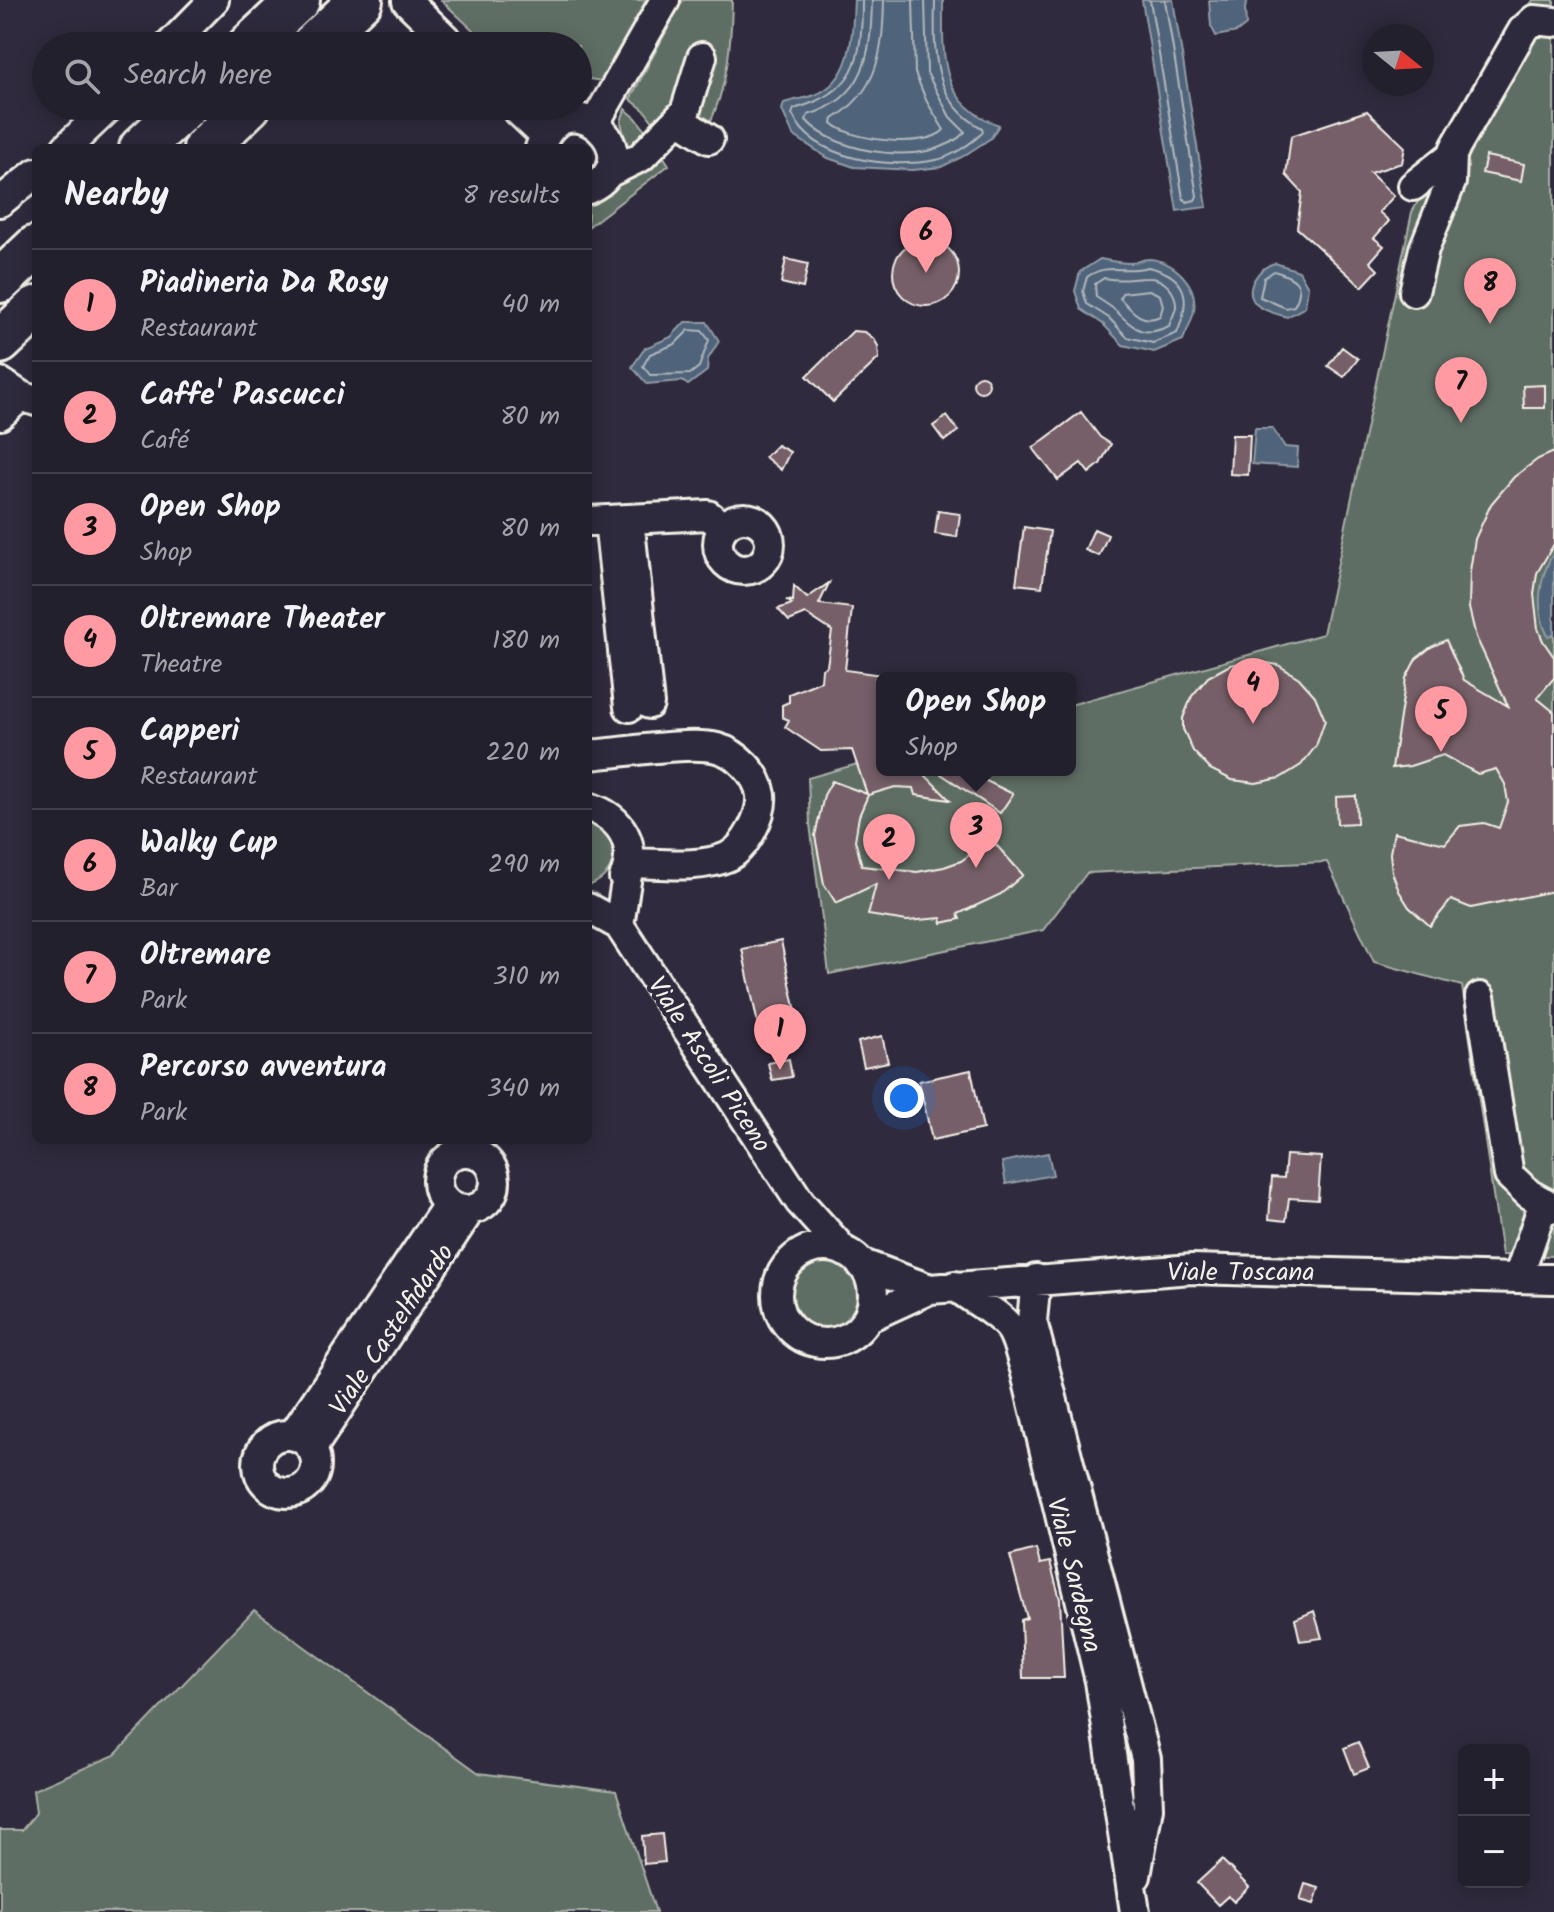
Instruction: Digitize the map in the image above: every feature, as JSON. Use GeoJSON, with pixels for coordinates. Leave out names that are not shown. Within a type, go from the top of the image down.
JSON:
{"type":"FeatureCollection","features":[{"type":"Feature","properties":{"kind":"highway"},"geometry":{"type":"LineString","coordinates":[[264,32],[298,0]]}},
{"type":"Feature","properties":{"kind":"highway"},"geometry":{"type":"LineString","coordinates":[[327,32],[361,0]]}},
{"type":"Feature","properties":{"kind":"highway"},"geometry":{"type":"LineString","coordinates":[[145,144],[171,120]]}},
{"type":"Feature","properties":{"kind":"highway"},"geometry":{"type":"LineString","coordinates":[[209,144],[234,120]]}},
{"type":"Feature","properties":{"kind":"highway"},"geometry":{"type":"LineString","coordinates":[[0,281],[32,251]]}},
{"type":"Feature","properties":{"kind":"highway"},"geometry":{"type":"LineString","coordinates":[[0,342],[32,312]]}},
{"type":"Feature","properties":{"kind":"street"},"geometry":{"type":"LineString","coordinates":[[183,32],[214,0]]}},
{"type":"Feature","properties":{"kind":"street"},"geometry":{"type":"LineString","coordinates":[[595,123],[665,0]]}},
{"type":"Feature","properties":{"kind":"street"},"geometry":{"type":"LineString","coordinates":[[407,1],[439,32]]}},
{"type":"Feature","properties":{"kind":"street"},"geometry":{"type":"LineString","coordinates":[[1413,186],[1452,155],[1523,30],[1534,20],[1554,22]]}},
{"type":"Feature","properties":{"kind":"street"},"geometry":{"type":"LineString","coordinates":[[598,181],[641,157],[685,112],[702,57]]}},
{"type":"Feature","properties":{"kind":"street"},"geometry":{"type":"LineString","coordinates":[[678,119],[709,139]]}},
{"type":"Feature","properties":{"kind":"street"},"geometry":{"type":"LineString","coordinates":[[70,144],[95,120]]}},
{"type":"Feature","properties":{"kind":"street"},"geometry":{"type":"LineString","coordinates":[[524,120],[542,142],[552,127],[568,120]]}},
{"type":"Feature","properties":{"kind":"street"},"geometry":{"type":"LineString","coordinates":[[581,120],[595,123],[604,130],[613,151],[598,181]]}},
{"type":"Feature","properties":{"kind":"street"},"geometry":{"type":"LineString","coordinates":[[1414,292],[1424,249],[1451,182],[1452,155]]}},
{"type":"Feature","properties":{"kind":"street"},"geometry":{"type":"LineString","coordinates":[[0,202],[32,176]]}},
{"type":"Feature","properties":{"kind":"street"},"geometry":{"type":"LineString","coordinates":[[0,415],[19,393]]}},
{"type":"Feature","properties":{"kind":"street"},"geometry":{"type":"LineString","coordinates":[[639,705],[609,520],[708,515],[723,527]]}},
{"type":"Feature","properties":{"kind":"street"},"geometry":{"type":"LineString","coordinates":[[592,755],[695,746],[717,748],[737,758],[753,774],[761,796],[756,820],[744,842],[728,857],[699,863],[629,863]]}},
{"type":"Feature","properties":{"kind":"street"},"geometry":{"type":"LineString","coordinates":[[593,807],[615,820],[625,832],[630,847],[619,925]]}},
{"type":"Feature","properties":{"kind":"street"},"geometry":{"type":"LineString","coordinates":[[592,903],[617,888],[629,863]]}},
{"type":"Feature","properties":{"kind":"street","name":"Viale Ascoli Piceno"},"geometry":{"type":"LineString","coordinates":[[592,908],[619,925],[700,1026],[737,1082],[800,1202],[853,1257]]}},
{"type":"Feature","properties":{"kind":"street"},"geometry":{"type":"LineString","coordinates":[[1480,997],[1509,1175],[1529,1194],[1549,1205],[1518,1278]]}},
{"type":"Feature","properties":{"kind":"street"},"geometry":{"type":"LineString","coordinates":[[475,1147],[492,1169],[494,1186],[486,1202],[459,1207],[439,1193],[437,1178],[442,1164],[454,1154],[475,1147]]}},
{"type":"Feature","properties":{"kind":"street"},"geometry":{"type":"LineString","coordinates":[[795,1258],[800,1202]]}},
{"type":"Feature","properties":{"kind":"street","name":"Viale Castelfidardo"},"geometry":{"type":"LineString","coordinates":[[302,1442],[459,1207]]}},
{"type":"Feature","properties":{"kind":"street"},"geometry":{"type":"LineString","coordinates":[[819,1247],[853,1257],[868,1275],[872,1289],[872,1304],[867,1318],[849,1337],[824,1343],[800,1336],[782,1318],[777,1302],[778,1285],[784,1270],[795,1258],[819,1247]]}},
{"type":"Feature","properties":{"kind":"street","name":"Viale Toscana"},"geometry":{"type":"LineString","coordinates":[[853,1257],[942,1288]]}},
{"type":"Feature","properties":{"kind":"street","name":"Viale Toscana"},"geometry":{"type":"LineString","coordinates":[[867,1318],[942,1288],[1192,1269],[1554,1279]]}},
{"type":"Feature","properties":{"kind":"street","name":"Viale Sardegna"},"geometry":{"type":"LineString","coordinates":[[1036,1279],[1032,1321],[1146,1759],[1148,1807],[1133,1904]]}},
{"type":"Feature","properties":{"kind":"street","name":"Viale Sardegna"},"geometry":{"type":"LineString","coordinates":[[942,1288],[1000,1315],[1013,1332],[1025,1369],[1100,1681],[1133,1904]]}},
{"type":"Feature","properties":{"kind":"green space"},"geometry":{"type":"Polygon","coordinates":[[[441,0],[652,0],[602,81],[592,79],[592,32],[475,32],[441,0]]]}},
{"type":"Feature","properties":{"kind":"green space"},"geometry":{"type":"Polygon","coordinates":[[[683,0],[732,0],[727,66],[720,98],[707,129],[698,108],[677,111],[660,131],[644,110],[630,99],[683,0]]]}},
{"type":"Feature","properties":{"kind":"green space"},"geometry":{"type":"Polygon","coordinates":[[[1533,0],[1554,0],[1554,1256],[1502,1255],[1462,986],[1374,962],[1327,862],[1087,873],[1043,930],[829,974],[810,824],[808,778],[876,759],[876,776],[1076,776],[1076,703],[1323,634],[1412,212],[1533,0]]]}},
{"type":"Feature","properties":{"kind":"green space"},"geometry":{"type":"Polygon","coordinates":[[[625,109],[651,138],[631,147],[626,143],[621,122],[625,109]]]}},
{"type":"Feature","properties":{"kind":"green space"},"geometry":{"type":"Polygon","coordinates":[[[660,151],[669,165],[592,224],[592,198],[660,151]]]}},
{"type":"Feature","properties":{"kind":"green space"},"geometry":{"type":"Polygon","coordinates":[[[592,825],[608,836],[614,854],[607,873],[592,884],[592,825]]]}},
{"type":"Feature","properties":{"kind":"green space"},"geometry":{"type":"Polygon","coordinates":[[[824,1256],[839,1259],[852,1268],[861,1281],[864,1296],[861,1311],[852,1324],[839,1333],[824,1336],[809,1333],[796,1324],[787,1311],[784,1296],[787,1281],[796,1268],[809,1259],[824,1256]]]}},
{"type":"Feature","properties":{"kind":"green space"},"geometry":{"type":"Polygon","coordinates":[[[254,1610],[479,1773],[616,1791],[656,1912],[0,1912],[0,1830],[22,1830],[36,1813],[33,1790],[115,1755],[254,1610]]]}},
{"type":"Feature","properties":{"kind":"water"},"geometry":{"type":"Polygon","coordinates":[[[854,0],[943,0],[943,39],[948,75],[954,90],[965,104],[979,116],[999,125],[991,138],[941,167],[913,170],[854,167],[828,158],[793,135],[782,110],[784,103],[815,95],[828,88],[837,78],[844,67],[851,41],[854,0]]]}},
{"type":"Feature","properties":{"kind":"water"},"geometry":{"type":"Polygon","coordinates":[[[1142,0],[1173,0],[1207,207],[1177,211],[1142,0]]]}},
{"type":"Feature","properties":{"kind":"water"},"geometry":{"type":"Polygon","coordinates":[[[1209,0],[1248,0],[1246,25],[1237,32],[1216,36],[1211,26],[1209,0]]]}},
{"type":"Feature","properties":{"kind":"water"},"geometry":{"type":"Polygon","coordinates":[[[1100,259],[1131,263],[1147,259],[1175,269],[1188,283],[1194,300],[1192,318],[1183,340],[1154,352],[1123,345],[1103,324],[1081,309],[1075,291],[1080,272],[1100,259]]]}},
{"type":"Feature","properties":{"kind":"water"},"geometry":{"type":"Polygon","coordinates":[[[1275,263],[1299,271],[1308,287],[1305,307],[1287,317],[1262,309],[1252,298],[1255,279],[1275,263]]]}},
{"type":"Feature","properties":{"kind":"water"},"geometry":{"type":"Polygon","coordinates":[[[685,322],[707,322],[719,341],[708,359],[707,371],[688,385],[682,381],[647,384],[632,367],[645,348],[671,337],[685,322]]]}},
{"type":"Feature","properties":{"kind":"water"},"geometry":{"type":"Polygon","coordinates":[[[1255,428],[1272,428],[1285,447],[1298,448],[1297,467],[1252,464],[1255,428]]]}},
{"type":"Feature","properties":{"kind":"water"},"geometry":{"type":"Polygon","coordinates":[[[1554,552],[1554,635],[1548,636],[1541,615],[1540,594],[1554,552]]]}},
{"type":"Feature","properties":{"kind":"water"},"geometry":{"type":"Polygon","coordinates":[[[1048,1153],[1053,1175],[1006,1184],[1002,1162],[1048,1153]]]}},
{"type":"Feature","properties":{"kind":"building"},"geometry":{"type":"Polygon","coordinates":[[[1367,111],[1405,147],[1402,163],[1370,173],[1394,196],[1379,212],[1389,221],[1374,238],[1384,246],[1370,262],[1378,270],[1362,287],[1297,228],[1302,192],[1286,175],[1291,136],[1367,111]]]}},
{"type":"Feature","properties":{"kind":"building"},"geometry":{"type":"Polygon","coordinates":[[[1486,156],[1524,164],[1521,181],[1482,173],[1486,156]]]}},
{"type":"Feature","properties":{"kind":"building"},"geometry":{"type":"Polygon","coordinates":[[[919,240],[933,240],[945,245],[954,254],[959,273],[957,286],[950,297],[933,306],[919,306],[907,301],[898,292],[893,280],[893,266],[898,254],[907,245],[919,240]]]}},
{"type":"Feature","properties":{"kind":"building"},"geometry":{"type":"Polygon","coordinates":[[[786,259],[808,264],[803,288],[781,283],[786,259]]]}},
{"type":"Feature","properties":{"kind":"building"},"geometry":{"type":"Polygon","coordinates":[[[853,331],[865,332],[874,339],[879,358],[833,402],[807,376],[853,331]]]}},
{"type":"Feature","properties":{"kind":"building"},"geometry":{"type":"Polygon","coordinates":[[[1342,347],[1358,359],[1344,377],[1328,366],[1342,347]]]}},
{"type":"Feature","properties":{"kind":"building"},"geometry":{"type":"Polygon","coordinates":[[[978,376],[984,376],[989,384],[987,390],[978,392],[973,387],[973,381],[978,376]]]}},
{"type":"Feature","properties":{"kind":"building"},"geometry":{"type":"Polygon","coordinates":[[[1545,385],[1545,408],[1524,408],[1523,386],[1545,385]]]}},
{"type":"Feature","properties":{"kind":"building"},"geometry":{"type":"Polygon","coordinates":[[[1081,412],[1100,437],[1111,444],[1100,464],[1089,473],[1081,463],[1058,480],[1033,448],[1081,412]]]}},
{"type":"Feature","properties":{"kind":"building"},"geometry":{"type":"Polygon","coordinates":[[[947,416],[958,431],[944,441],[933,426],[947,416]]]}},
{"type":"Feature","properties":{"kind":"building"},"geometry":{"type":"Polygon","coordinates":[[[1232,435],[1250,435],[1248,475],[1230,474],[1232,435]]]}},
{"type":"Feature","properties":{"kind":"building"},"geometry":{"type":"Polygon","coordinates":[[[777,445],[790,452],[781,470],[765,457],[777,445]]]}},
{"type":"Feature","properties":{"kind":"building"},"geometry":{"type":"Polygon","coordinates":[[[1554,452],[1554,544],[1537,573],[1534,594],[1538,629],[1554,657],[1554,678],[1537,698],[1554,712],[1554,891],[1471,908],[1451,900],[1430,926],[1409,907],[1399,891],[1392,872],[1390,853],[1394,832],[1445,844],[1460,826],[1484,823],[1499,828],[1508,802],[1505,784],[1496,769],[1478,774],[1443,755],[1410,766],[1392,768],[1406,678],[1416,659],[1446,640],[1464,680],[1508,706],[1476,637],[1469,608],[1475,539],[1491,504],[1514,477],[1538,459],[1554,452]]]}},
{"type":"Feature","properties":{"kind":"building"},"geometry":{"type":"Polygon","coordinates":[[[938,511],[960,514],[957,537],[935,534],[938,511]]]}},
{"type":"Feature","properties":{"kind":"building"},"geometry":{"type":"Polygon","coordinates":[[[1024,527],[1050,531],[1042,587],[1016,584],[1024,527]]]}},
{"type":"Feature","properties":{"kind":"building"},"geometry":{"type":"Polygon","coordinates":[[[1094,529],[1108,535],[1099,556],[1085,550],[1094,529]]]}},
{"type":"Feature","properties":{"kind":"building"},"geometry":{"type":"Polygon","coordinates":[[[829,583],[819,604],[852,608],[845,670],[876,674],[876,776],[926,776],[950,800],[916,795],[914,788],[895,787],[868,795],[859,816],[855,840],[862,866],[917,872],[944,867],[961,861],[991,839],[1023,875],[1001,894],[958,914],[960,919],[942,923],[941,918],[907,921],[868,915],[876,884],[836,903],[824,884],[815,836],[824,795],[832,781],[867,794],[852,750],[821,751],[785,727],[789,720],[782,717],[782,705],[789,702],[789,694],[821,681],[822,669],[827,666],[832,631],[806,614],[789,621],[778,609],[792,604],[786,600],[793,601],[794,586],[807,598],[829,583]]]}},
{"type":"Feature","properties":{"kind":"building"},"geometry":{"type":"Polygon","coordinates":[[[1254,661],[1278,665],[1299,678],[1315,696],[1325,720],[1316,746],[1301,765],[1280,778],[1256,783],[1232,780],[1210,769],[1193,751],[1183,729],[1183,718],[1192,696],[1208,677],[1230,665],[1254,661]]]}},
{"type":"Feature","properties":{"kind":"building"},"geometry":{"type":"Polygon","coordinates":[[[944,776],[976,776],[1013,794],[1000,813],[944,776]]]}},
{"type":"Feature","properties":{"kind":"building"},"geometry":{"type":"Polygon","coordinates":[[[1356,796],[1357,823],[1337,824],[1336,797],[1356,796]]]}},
{"type":"Feature","properties":{"kind":"building"},"geometry":{"type":"Polygon","coordinates":[[[781,941],[799,1026],[760,1034],[742,949],[781,941]]]}},
{"type":"Feature","properties":{"kind":"building"},"geometry":{"type":"Polygon","coordinates":[[[882,1036],[888,1062],[864,1067],[858,1042],[882,1036]]]}},
{"type":"Feature","properties":{"kind":"building"},"geometry":{"type":"Polygon","coordinates":[[[789,1059],[792,1077],[772,1080],[768,1063],[789,1059]]]}},
{"type":"Feature","properties":{"kind":"building"},"geometry":{"type":"Polygon","coordinates":[[[971,1070],[983,1129],[932,1140],[919,1081],[971,1070]]]}},
{"type":"Feature","properties":{"kind":"building"},"geometry":{"type":"Polygon","coordinates":[[[1286,1155],[1321,1157],[1318,1200],[1289,1198],[1286,1221],[1269,1219],[1272,1177],[1284,1178],[1286,1155]]]}},
{"type":"Feature","properties":{"kind":"building"},"geometry":{"type":"Polygon","coordinates":[[[1036,1549],[1040,1564],[1050,1562],[1060,1599],[1064,1678],[1023,1678],[1021,1620],[1027,1618],[1010,1556],[1036,1549]]]}},
{"type":"Feature","properties":{"kind":"building"},"geometry":{"type":"Polygon","coordinates":[[[1314,1611],[1322,1638],[1300,1641],[1295,1619],[1314,1611]]]}},
{"type":"Feature","properties":{"kind":"building"},"geometry":{"type":"Polygon","coordinates":[[[1358,1742],[1369,1768],[1354,1774],[1344,1748],[1358,1742]]]}},
{"type":"Feature","properties":{"kind":"building"},"geometry":{"type":"Polygon","coordinates":[[[662,1834],[665,1862],[644,1864],[642,1836],[662,1834]]]}},
{"type":"Feature","properties":{"kind":"building"},"geometry":{"type":"Polygon","coordinates":[[[1222,1860],[1249,1887],[1234,1902],[1228,1896],[1218,1905],[1197,1883],[1222,1860]]]}},
{"type":"Feature","properties":{"kind":"building"},"geometry":{"type":"Polygon","coordinates":[[[1305,1884],[1319,1888],[1314,1904],[1300,1900],[1305,1884]]]}},
{"type":"Feature","properties":{"kind":"place","name":"Walky Cup"},"geometry":{"type":"Point","coordinates":[926,273]}},
{"type":"Feature","properties":{"kind":"place","name":"Percorso avventura"},"geometry":{"type":"Point","coordinates":[1490,324]}},
{"type":"Feature","properties":{"kind":"place","name":"Oltremare"},"geometry":{"type":"Point","coordinates":[1461,423]}},
{"type":"Feature","properties":{"kind":"place","name":"Oltremare Theater"},"geometry":{"type":"Point","coordinates":[1253,724]}},
{"type":"Feature","properties":{"kind":"place","name":"Capperi"},"geometry":{"type":"Point","coordinates":[1441,752]}},
{"type":"Feature","properties":{"kind":"place","name":"Open Shop"},"geometry":{"type":"Point","coordinates":[976,868]}},
{"type":"Feature","properties":{"kind":"place","name":"Caffe' Pascucci"},"geometry":{"type":"Point","coordinates":[889,880]}},
{"type":"Feature","properties":{"kind":"place","name":"Piadineria Da Rosy"},"geometry":{"type":"Point","coordinates":[780,1070]}}]}
